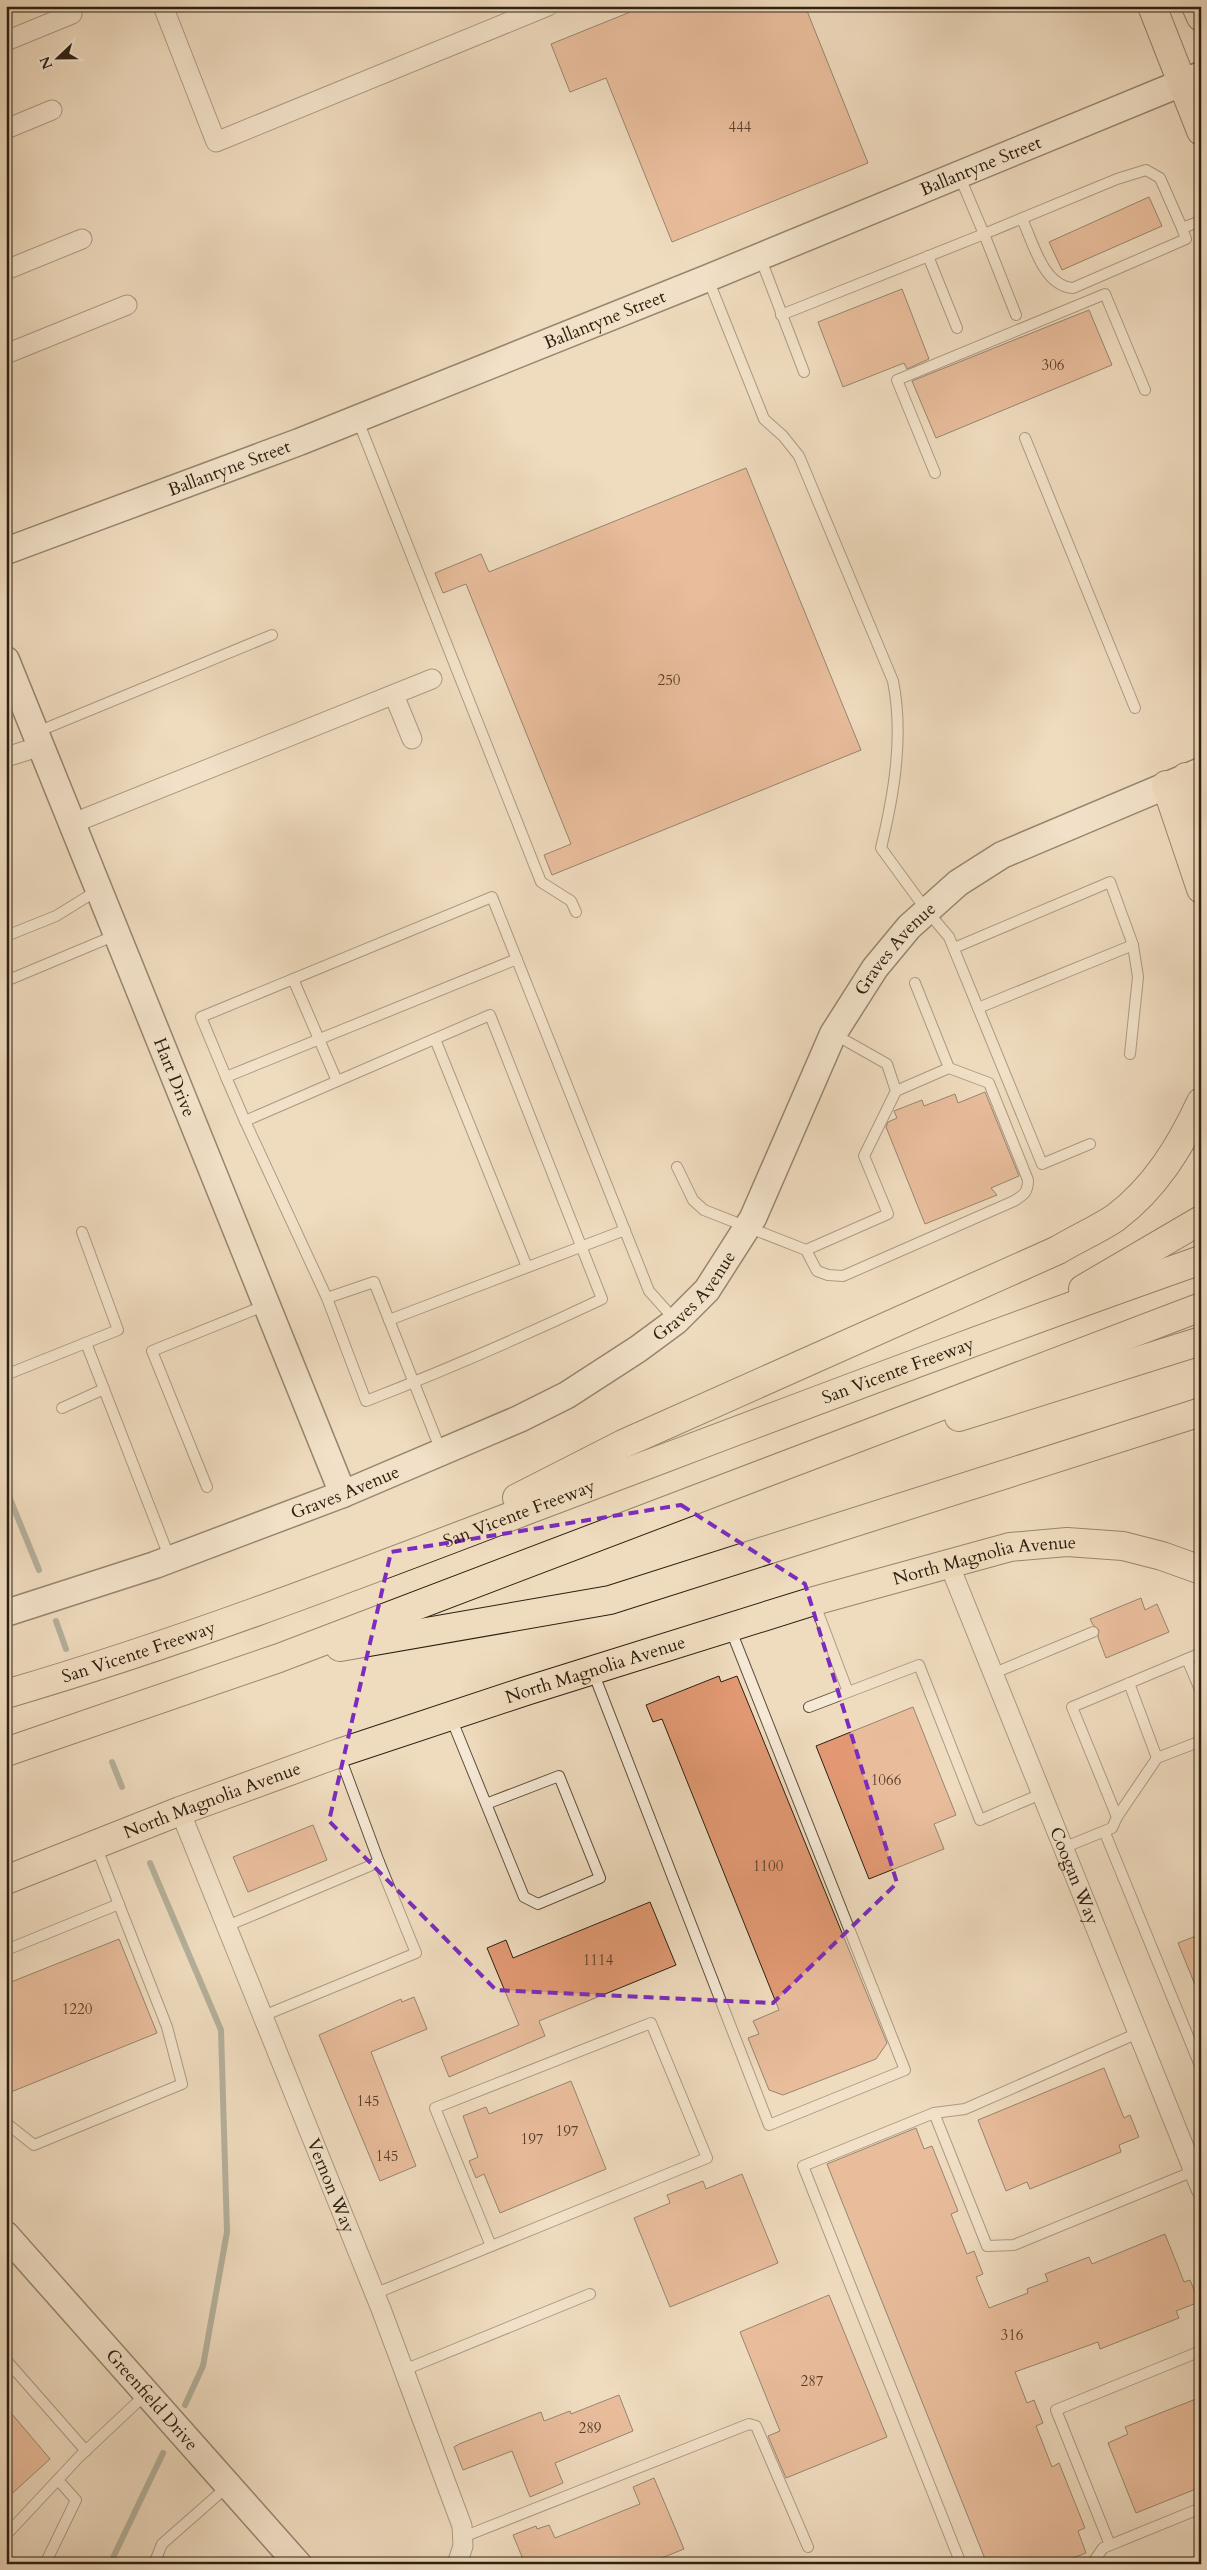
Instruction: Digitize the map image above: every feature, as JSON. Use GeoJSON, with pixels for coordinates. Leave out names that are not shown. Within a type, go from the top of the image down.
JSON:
{"type":"FeatureCollection","features":[{"type":"Feature","properties":{"kind":"main road"},"geometry":{"type":"LineString","coordinates":[[1152,6],[1192,79],[1201,131]]}},
{"type":"Feature","properties":{"kind":"main road"},"geometry":{"type":"LineString","coordinates":[[1196,6],[1201,17]]}},
{"type":"Feature","properties":{"kind":"main road","name":"Ballantyne Street"},"geometry":{"type":"LineString","coordinates":[[6,552],[299,442],[708,278],[1192,79]]}},
{"type":"Feature","properties":{"kind":"main road","name":"Hart Drive"},"geometry":{"type":"LineString","coordinates":[[6,660],[343,1494]]}},
{"type":"Feature","properties":{"kind":"main road"},"geometry":{"type":"LineString","coordinates":[[1184,778],[1201,814]]}},
{"type":"Feature","properties":{"kind":"main road"},"geometry":{"type":"LineString","coordinates":[[1184,778],[1201,889]]}},
{"type":"Feature","properties":{"kind":"main road","name":"Graves Avenue"},"geometry":{"type":"LineString","coordinates":[[6,1614],[170,1559],[343,1494],[519,1420],[567,1396],[638,1349],[676,1321],[707,1290],[753,1218],[833,1034],[875,968],[909,927],[958,883],[1002,855],[1184,778]]}},
{"type":"Feature","properties":{"kind":"main road"},"geometry":{"type":"LineString","coordinates":[[396,1560],[623,1444],[1049,1254],[1113,1218],[1138,1199],[1158,1176],[1184,1139],[1201,1102]]}},
{"type":"Feature","properties":{"kind":"main road"},"geometry":{"type":"LineString","coordinates":[[1028,1321],[1201,1220]]}},
{"type":"Feature","properties":{"kind":"main road"},"geometry":{"type":"LineString","coordinates":[[1028,1321],[1201,1260]]}},
{"type":"Feature","properties":{"kind":"main road"},"geometry":{"type":"LineString","coordinates":[[6,1752],[279,1658],[1201,1307]]}},
{"type":"Feature","properties":{"kind":"main road","name":"San Vicente Freeway"},"geometry":{"type":"LineString","coordinates":[[6,1694],[90,1669],[396,1560],[1028,1321]]}},
{"type":"Feature","properties":{"kind":"main road"},"geometry":{"type":"LineString","coordinates":[[669,1508],[1201,1341]]}},
{"type":"Feature","properties":{"kind":"main road"},"geometry":{"type":"LineString","coordinates":[[279,1658],[610,1600],[1201,1412]]}},
{"type":"Feature","properties":{"kind":"main road","name":"North Magnolia Avenue"},"geometry":{"type":"LineString","coordinates":[[6,1880],[96,1846],[180,1811],[339,1753],[593,1670],[814,1601],[1010,1547],[1067,1542],[1123,1546],[1162,1556],[1201,1570]]}},
{"type":"Feature","properties":{"kind":"main road","name":"Greenfield Drive"},"geometry":{"type":"LineString","coordinates":[[6,2235],[298,2564]]}},
{"type":"Feature","properties":{"kind":"street"},"geometry":{"type":"LineString","coordinates":[[163,6],[216,142],[548,6]]}},
{"type":"Feature","properties":{"kind":"street"},"geometry":{"type":"LineString","coordinates":[[6,41],[72,14]]}},
{"type":"Feature","properties":{"kind":"street"},"geometry":{"type":"LineString","coordinates":[[6,129],[52,110]]}},
{"type":"Feature","properties":{"kind":"street"},"geometry":{"type":"LineString","coordinates":[[6,270],[82,239]]}},
{"type":"Feature","properties":{"kind":"street"},"geometry":{"type":"LineString","coordinates":[[6,354],[127,305]]}},
{"type":"Feature","properties":{"kind":"street"},"geometry":{"type":"LineString","coordinates":[[71,824],[432,679]]}},
{"type":"Feature","properties":{"kind":"street"},"geometry":{"type":"LineString","coordinates":[[394,695],[412,739]]}},
{"type":"Feature","properties":{"kind":"street"},"geometry":{"type":"LineString","coordinates":[[6,757],[38,739]]}},
{"type":"Feature","properties":{"kind":"street","name":"Coogan Way"},"geometry":{"type":"LineString","coordinates":[[949,1564],[1040,1794],[1201,2189]]}},
{"type":"Feature","properties":{"kind":"street","name":"Vernon Way"},"geometry":{"type":"LineString","coordinates":[[180,1811],[404,2370],[462,2526],[463,2546],[456,2564]]}},
{"type":"Feature","properties":{"kind":"lane"},"geometry":{"type":"LineString","coordinates":[[782,315],[1117,179],[1146,170],[1160,178],[1186,239],[1073,288],[1064,287],[1050,278],[1022,219]]}},
{"type":"Feature","properties":{"kind":"lane"},"geometry":{"type":"LineString","coordinates":[[959,174],[1016,315]]}},
{"type":"Feature","properties":{"kind":"lane"},"geometry":{"type":"LineString","coordinates":[[1182,228],[1201,221]]}},
{"type":"Feature","properties":{"kind":"lane"},"geometry":{"type":"LineString","coordinates":[[760,256],[804,372]]}},
{"type":"Feature","properties":{"kind":"lane"},"geometry":{"type":"LineString","coordinates":[[928,256],[957,328]]}},
{"type":"Feature","properties":{"kind":"lane"},"geometry":{"type":"LineString","coordinates":[[708,278],[764,419],[799,456],[893,681],[897,700],[897,755],[893,800],[882,848],[927,911],[950,936],[1042,1164],[1090,1144]]}},
{"type":"Feature","properties":{"kind":"lane"},"geometry":{"type":"LineString","coordinates":[[935,473],[897,380],[1105,294],[1145,390]]}},
{"type":"Feature","properties":{"kind":"lane"},"geometry":{"type":"LineString","coordinates":[[358,418],[541,882],[571,900],[576,912]]}},
{"type":"Feature","properties":{"kind":"lane"},"geometry":{"type":"LineString","coordinates":[[1025,438],[1136,708]]}},
{"type":"Feature","properties":{"kind":"lane"},"geometry":{"type":"LineString","coordinates":[[38,739],[272,635]]}},
{"type":"Feature","properties":{"kind":"lane"},"geometry":{"type":"LineString","coordinates":[[954,948],[1110,882],[1133,945],[1138,977],[1130,1054]]}},
{"type":"Feature","properties":{"kind":"lane"},"geometry":{"type":"LineString","coordinates":[[6,936],[56,916],[98,890]]}},
{"type":"Feature","properties":{"kind":"lane"},"geometry":{"type":"LineString","coordinates":[[245,1121],[490,1014],[602,1299],[508,1344],[366,1401],[327,1298],[245,1121],[201,1017],[492,897],[649,1291],[676,1321]]}},
{"type":"Feature","properties":{"kind":"lane"},"geometry":{"type":"LineString","coordinates":[[6,981],[116,935]]}},
{"type":"Feature","properties":{"kind":"lane"},"geometry":{"type":"LineString","coordinates":[[978,1008],[1133,945]]}},
{"type":"Feature","properties":{"kind":"lane"},"geometry":{"type":"LineString","coordinates":[[226,1077],[517,959]]}},
{"type":"Feature","properties":{"kind":"lane"},"geometry":{"type":"LineString","coordinates":[[293,979],[337,1081]]}},
{"type":"Feature","properties":{"kind":"lane"},"geometry":{"type":"LineString","coordinates":[[915,983],[949,1068]]}},
{"type":"Feature","properties":{"kind":"lane"},"geometry":{"type":"LineString","coordinates":[[833,1034],[887,1064],[896,1091]]}},
{"type":"Feature","properties":{"kind":"lane"},"geometry":{"type":"LineString","coordinates":[[434,1038],[527,1267]]}},
{"type":"Feature","properties":{"kind":"lane"},"geometry":{"type":"LineString","coordinates":[[677,1167],[694,1200],[704,1210],[806,1250],[816,1270],[828,1275],[843,1276],[1014,1201],[1025,1194],[1028,1189],[1028,1180],[988,1083],[949,1068],[896,1091],[864,1156],[888,1214],[806,1250]]}},
{"type":"Feature","properties":{"kind":"lane"},"geometry":{"type":"LineString","coordinates":[[389,1320],[625,1230]]}},
{"type":"Feature","properties":{"kind":"lane"},"geometry":{"type":"LineString","coordinates":[[6,1371],[8,1374],[118,1330],[82,1232]]}},
{"type":"Feature","properties":{"kind":"lane"},"geometry":{"type":"LineString","coordinates":[[327,1298],[374,1282],[441,1452]]}},
{"type":"Feature","properties":{"kind":"lane"},"geometry":{"type":"LineString","coordinates":[[207,1486],[152,1351],[267,1304]]}},
{"type":"Feature","properties":{"kind":"lane"},"geometry":{"type":"LineString","coordinates":[[86,1343],[170,1559]]}},
{"type":"Feature","properties":{"kind":"lane"},"geometry":{"type":"LineString","coordinates":[[62,1408],[104,1390]]}},
{"type":"Feature","properties":{"kind":"lane"},"geometry":{"type":"LineString","coordinates":[[814,1601],[848,1692]]}},
{"type":"Feature","properties":{"kind":"lane"},"geometry":{"type":"LineString","coordinates":[[593,1670],[769,2125],[905,2070],[730,1628]]}},
{"type":"Feature","properties":{"kind":"lane"},"geometry":{"type":"LineString","coordinates":[[992,1674],[1093,1632]]}},
{"type":"Feature","properties":{"kind":"lane"},"geometry":{"type":"LineString","coordinates":[[1117,1817],[1072,1707],[1201,1653]]}},
{"type":"Feature","properties":{"kind":"lane"},"geometry":{"type":"LineString","coordinates":[[1187,1659],[1201,1692]]}},
{"type":"Feature","properties":{"kind":"lane"},"geometry":{"type":"LineString","coordinates":[[809,1707],[919,1665],[980,1820],[1040,1794]]}},
{"type":"Feature","properties":{"kind":"lane"},"geometry":{"type":"LineString","coordinates":[[1129,1683],[1157,1758]]}},
{"type":"Feature","properties":{"kind":"lane"},"geometry":{"type":"LineString","coordinates":[[451,1717],[486,1804],[524,1898],[538,1904],[600,1878],[558,1776],[486,1804]]}},
{"type":"Feature","properties":{"kind":"lane"},"geometry":{"type":"LineString","coordinates":[[1063,1848],[1105,1833],[1112,1828],[1117,1817],[1157,1758],[1201,1741]]}},
{"type":"Feature","properties":{"kind":"lane"},"geometry":{"type":"LineString","coordinates":[[263,2016],[416,1953],[379,1862],[339,1753]]}},
{"type":"Feature","properties":{"kind":"lane"},"geometry":{"type":"LineString","coordinates":[[1105,1833],[1201,2068]]}},
{"type":"Feature","properties":{"kind":"lane"},"geometry":{"type":"LineString","coordinates":[[6,2123],[34,2145],[182,2084],[167,2027],[96,1846]]}},
{"type":"Feature","properties":{"kind":"lane"},"geometry":{"type":"LineString","coordinates":[[227,1926],[379,1862]]}},
{"type":"Feature","properties":{"kind":"lane"},"geometry":{"type":"LineString","coordinates":[[6,1950],[119,1904]]}},
{"type":"Feature","properties":{"kind":"lane"},"geometry":{"type":"LineString","coordinates":[[374,2294],[706,2158],[651,2022],[435,2108],[491,2246]]}},
{"type":"Feature","properties":{"kind":"lane"},"geometry":{"type":"LineString","coordinates":[[960,2564],[802,2166],[934,2113],[965,2109],[1138,2034]]}},
{"type":"Feature","properties":{"kind":"lane"},"geometry":{"type":"LineString","coordinates":[[934,2113],[988,2246],[1014,2245],[1194,2171]]}},
{"type":"Feature","properties":{"kind":"lane"},"geometry":{"type":"LineString","coordinates":[[404,2370],[590,2294]]}},
{"type":"Feature","properties":{"kind":"lane"},"geometry":{"type":"LineString","coordinates":[[1110,2545],[1056,2410],[1201,2351]]}},
{"type":"Feature","properties":{"kind":"lane"},"geometry":{"type":"LineString","coordinates":[[6,2360],[86,2451]]}},
{"type":"Feature","properties":{"kind":"lane"},"geometry":{"type":"LineString","coordinates":[[6,2535],[86,2451],[146,2394]]}},
{"type":"Feature","properties":{"kind":"lane"},"geometry":{"type":"LineString","coordinates":[[463,2537],[749,2424],[756,2426],[808,2547]]}},
{"type":"Feature","properties":{"kind":"lane"},"geometry":{"type":"LineString","coordinates":[[45,2564],[76,2500],[58,2480]]}},
{"type":"Feature","properties":{"kind":"lane"},"geometry":{"type":"LineString","coordinates":[[154,2564],[162,2544],[228,2486]]}},
{"type":"Feature","properties":{"kind":"lane"},"geometry":{"type":"LineString","coordinates":[[1092,2564],[1103,2548],[1201,2508]]}},
{"type":"Feature","properties":{"kind":"highlighted area"},"geometry":{"type":"Polygon","coordinates":[[[681,1505],[805,1584],[897,1883],[773,2003],[496,1990],[329,1821],[391,1552],[681,1505]]]}},
{"type":"Feature","properties":{"kind":"building"},"geometry":{"type":"Polygon","coordinates":[[[645,6],[805,6],[868,163],[672,242],[606,78],[570,92],[551,44],[645,6]]]}},
{"type":"Feature","properties":{"kind":"building"},"geometry":{"type":"Polygon","coordinates":[[[1149,197],[1162,226],[1062,270],[1049,242],[1149,197]]]}},
{"type":"Feature","properties":{"kind":"building"},"geometry":{"type":"Polygon","coordinates":[[[902,289],[929,359],[907,369],[904,363],[843,387],[818,322],[902,289]]]}},
{"type":"Feature","properties":{"kind":"building"},"geometry":{"type":"Polygon","coordinates":[[[1089,310],[1112,365],[936,438],[912,381],[1089,310]]]}},
{"type":"Feature","properties":{"kind":"building"},"geometry":{"type":"Polygon","coordinates":[[[746,468],[861,750],[552,875],[544,855],[571,844],[466,584],[443,593],[435,573],[481,554],[489,572],[746,468]]]}},
{"type":"Feature","properties":{"kind":"building"},"geometry":{"type":"Polygon","coordinates":[[[985,1092],[1019,1176],[991,1188],[997,1195],[925,1224],[886,1127],[888,1122],[897,1118],[894,1111],[922,1100],[924,1106],[955,1094],[958,1103],[985,1092]]]}},
{"type":"Feature","properties":{"kind":"building"},"geometry":{"type":"Polygon","coordinates":[[[1141,1598],[1145,1610],[1157,1604],[1169,1632],[1106,1658],[1098,1637],[1099,1630],[1090,1619],[1141,1598]]]}},
{"type":"Feature","properties":{"kind":"building"},"geometry":{"type":"Polygon","coordinates":[[[719,1676],[721,1682],[737,1676],[887,2043],[876,2059],[783,2095],[769,2090],[748,2038],[759,2034],[753,2021],[779,2010],[662,1719],[653,1722],[646,1705],[719,1676]]]}},
{"type":"Feature","properties":{"kind":"building"},"geometry":{"type":"Polygon","coordinates":[[[913,1707],[956,1815],[934,1824],[944,1849],[869,1879],[816,1746],[913,1707]]]}},
{"type":"Feature","properties":{"kind":"building"},"geometry":{"type":"Polygon","coordinates":[[[313,1825],[327,1860],[248,1892],[233,1857],[313,1825]]]}},
{"type":"Feature","properties":{"kind":"building"},"geometry":{"type":"Polygon","coordinates":[[[650,1902],[676,1965],[539,2021],[545,2036],[449,2077],[441,2057],[519,2025],[487,1948],[506,1940],[513,1958],[650,1902]]]}},
{"type":"Feature","properties":{"kind":"building"},"geometry":{"type":"Polygon","coordinates":[[[1201,1934],[1201,1997],[1200,1997],[1178,1943],[1201,1934]]]}},
{"type":"Feature","properties":{"kind":"building"},"geometry":{"type":"Polygon","coordinates":[[[119,1939],[157,2033],[6,2094],[6,1984],[119,1939]]]}},
{"type":"Feature","properties":{"kind":"building"},"geometry":{"type":"Polygon","coordinates":[[[414,1997],[427,2029],[371,2052],[416,2166],[380,2181],[319,2035],[401,1999],[402,2002],[414,1997]]]}},
{"type":"Feature","properties":{"kind":"building"},"geometry":{"type":"Polygon","coordinates":[[[1104,2068],[1124,2118],[1130,2115],[1139,2137],[1119,2145],[1121,2152],[1030,2189],[1027,2182],[1006,2191],[978,2120],[1104,2068]]]}},
{"type":"Feature","properties":{"kind":"building"},"geometry":{"type":"Polygon","coordinates":[[[571,2081],[606,2169],[500,2213],[484,2174],[476,2178],[469,2161],[478,2157],[463,2116],[486,2107],[489,2114],[571,2081]]]}},
{"type":"Feature","properties":{"kind":"building"},"geometry":{"type":"Polygon","coordinates":[[[916,2128],[924,2149],[932,2146],[958,2211],[951,2214],[967,2254],[974,2251],[983,2274],[976,2277],[989,2308],[1028,2293],[1027,2289],[1048,2281],[1045,2274],[1089,2257],[1092,2264],[1165,2234],[1184,2282],[1190,2280],[1199,2302],[1176,2311],[1179,2318],[1100,2349],[1098,2342],[1015,2372],[1027,2403],[1034,2400],[1043,2423],[1036,2426],[1052,2467],[1059,2463],[1085,2528],[1078,2531],[1086,2553],[1058,2564],[987,2564],[827,2164],[916,2128]]]}},
{"type":"Feature","properties":{"kind":"building"},"geometry":{"type":"Polygon","coordinates":[[[742,2174],[778,2263],[670,2307],[634,2218],[670,2203],[667,2195],[703,2181],[706,2189],[742,2174]]]}},
{"type":"Feature","properties":{"kind":"building"},"geometry":{"type":"Polygon","coordinates":[[[829,2295],[887,2437],[786,2478],[768,2436],[780,2431],[740,2332],[829,2295]]]}},
{"type":"Feature","properties":{"kind":"building"},"geometry":{"type":"Polygon","coordinates":[[[619,2395],[633,2431],[555,2463],[563,2483],[530,2497],[512,2451],[463,2470],[454,2447],[459,2444],[541,2412],[544,2421],[570,2411],[571,2414],[619,2395]]]}},
{"type":"Feature","properties":{"kind":"building"},"geometry":{"type":"Polygon","coordinates":[[[1201,2397],[1201,2487],[1136,2513],[1108,2443],[1128,2434],[1125,2427],[1201,2397]]]}},
{"type":"Feature","properties":{"kind":"building"},"geometry":{"type":"Polygon","coordinates":[[[6,2407],[50,2459],[6,2499],[6,2407]]]}},
{"type":"Feature","properties":{"kind":"building"},"geometry":{"type":"Polygon","coordinates":[[[654,2478],[684,2549],[647,2564],[525,2564],[513,2535],[536,2526],[537,2529],[549,2525],[555,2538],[640,2504],[633,2487],[654,2478]]]}},
{"type":"Feature","properties":{"kind":"waterway"},"geometry":{"type":"LineString","coordinates":[[6,1489],[39,1570]]}},
{"type":"Feature","properties":{"kind":"waterway"},"geometry":{"type":"LineString","coordinates":[[56,1621],[66,1649]]}},
{"type":"Feature","properties":{"kind":"waterway"},"geometry":{"type":"LineString","coordinates":[[112,1762],[122,1787]]}},
{"type":"Feature","properties":{"kind":"waterway"},"geometry":{"type":"LineString","coordinates":[[150,1863],[221,2030],[227,2232],[203,2366],[185,2405]]}},
{"type":"Feature","properties":{"kind":"waterway"},"geometry":{"type":"LineString","coordinates":[[110,2564],[163,2453]]}}]}
